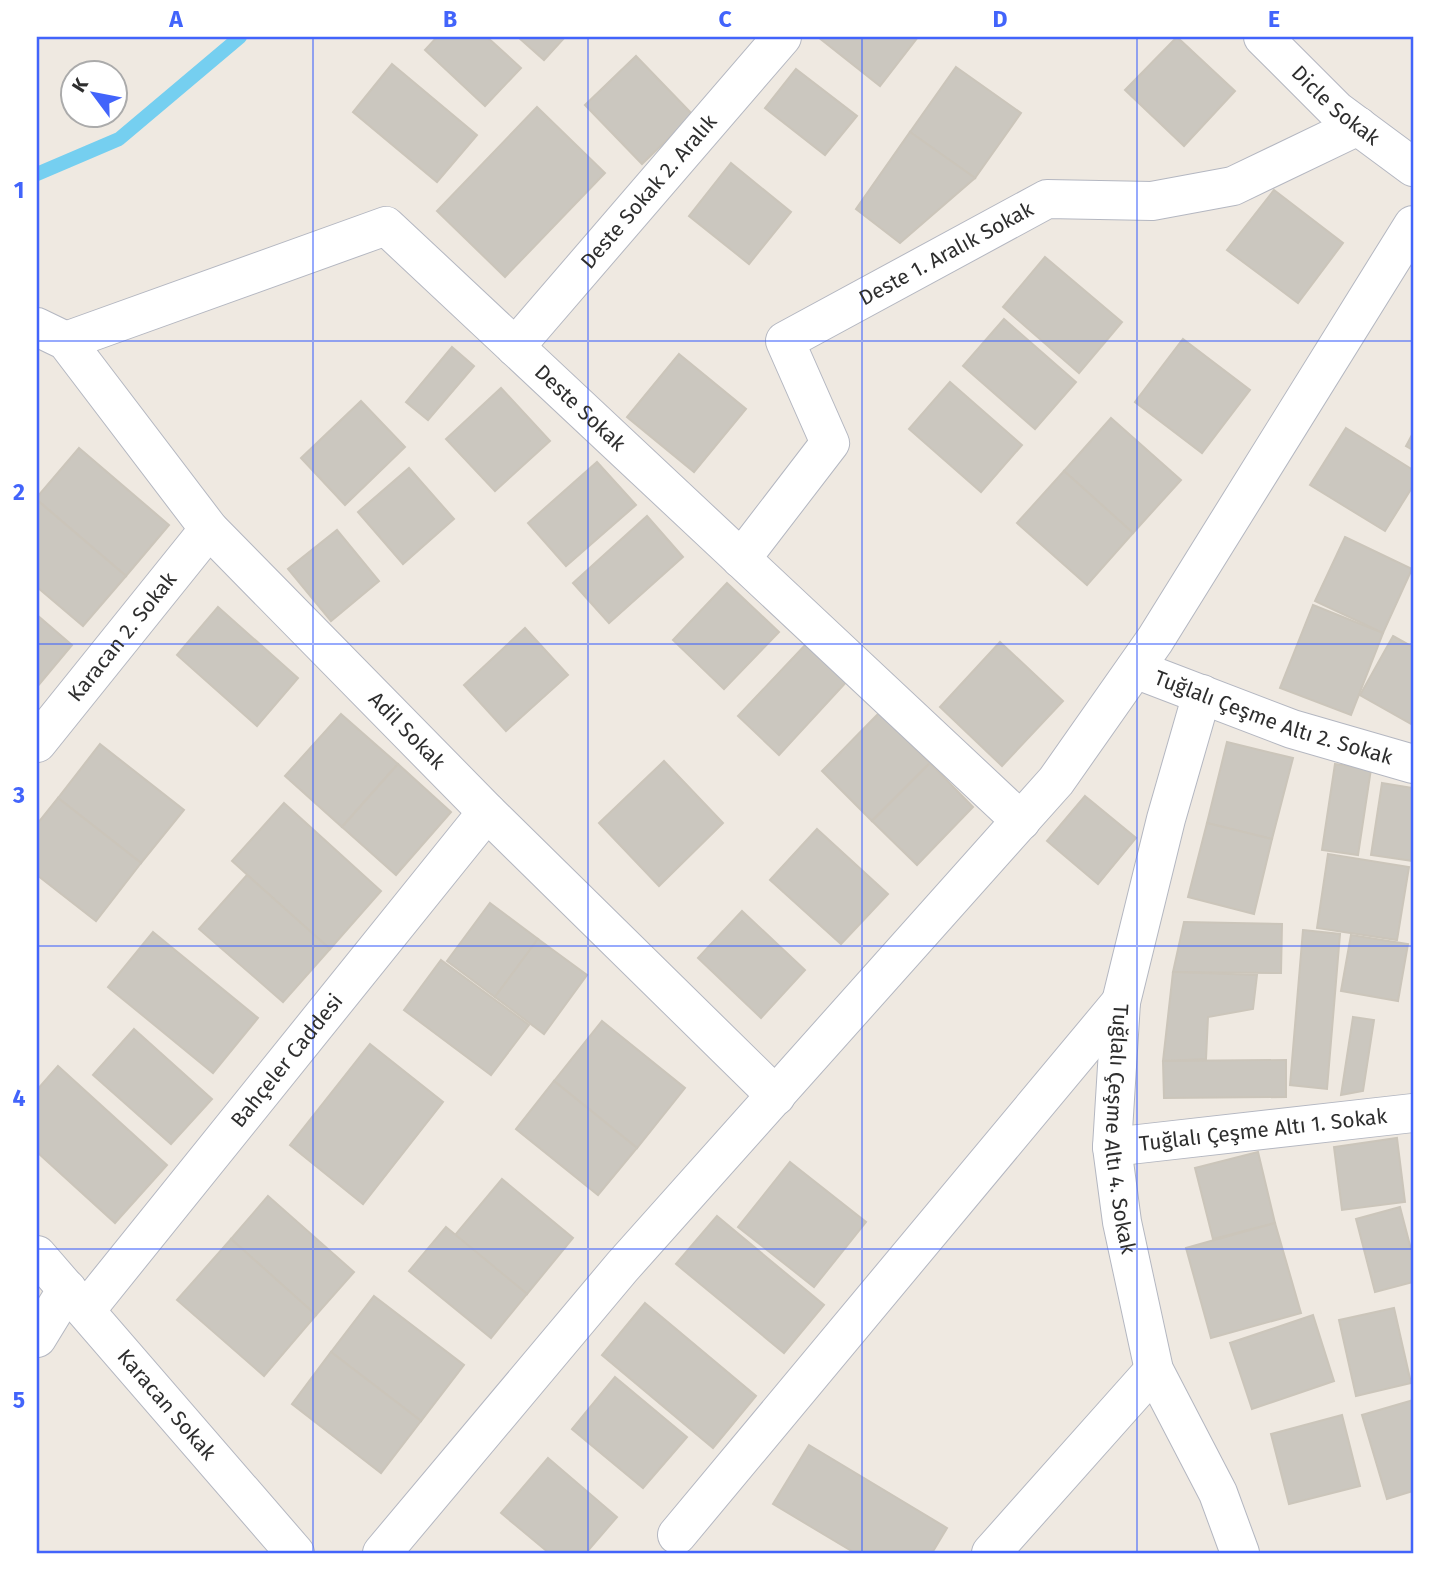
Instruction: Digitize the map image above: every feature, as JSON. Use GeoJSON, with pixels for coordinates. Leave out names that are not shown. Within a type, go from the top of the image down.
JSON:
{"type":"FeatureCollection","features":[{"type":"Feature","properties":{"kind":"street","name":"Deste Sokak 2. Aralık"},"geometry":{"type":"LineString","coordinates":[[514,347],[782,37]]}},
{"type":"Feature","properties":{"kind":"street","name":"Dicle Sokak"},"geometry":{"type":"LineString","coordinates":[[1263,37],[1336,110],[1413,167]]}},
{"type":"Feature","properties":{"kind":"street","name":"Deste 1. Aralık Sokak"},"geometry":{"type":"LineString","coordinates":[[741,559],[830,443],[785,341],[1047,199],[1152,201],[1233,186],[1358,126]]}},
{"type":"Feature","properties":{"kind":"street"},"geometry":{"type":"LineString","coordinates":[[382,1553],[622,1267],[1056,781],[1155,640],[1413,225]]}},
{"type":"Feature","properties":{"kind":"street","name":"Deste Sokak"},"geometry":{"type":"LineString","coordinates":[[51,334],[386,226],[1021,821]]}},
{"type":"Feature","properties":{"kind":"street","name":"Adil Sokak"},"geometry":{"type":"LineString","coordinates":[[51,334],[209,529],[487,812],[776,1096]]}},
{"type":"Feature","properties":{"kind":"street","name":"Karacan 2. Sokak"},"geometry":{"type":"LineString","coordinates":[[37,743],[209,529]]}},
{"type":"Feature","properties":{"kind":"street","name":"Tuğlalı Çeşme Altı 2. Sokak"},"geometry":{"type":"LineString","coordinates":[[1135,669],[1292,729],[1413,764]]}},
{"type":"Feature","properties":{"kind":"street","name":"Tuğlalı Çeşme Altı 4. Sokak"},"geometry":{"type":"LineString","coordinates":[[1202,694],[1121,1002],[1112,1147],[1122,1222],[1154,1370],[1218,1493],[1240,1553]]}},
{"type":"Feature","properties":{"kind":"street","name":"Bahçeler Caddesi"},"geometry":{"type":"LineString","coordinates":[[37,1338],[76,1299],[487,812]]}},
{"type":"Feature","properties":{"kind":"street"},"geometry":{"type":"LineString","coordinates":[[677,1535],[1121,1002]]}},
{"type":"Feature","properties":{"kind":"street","name":"Tuğlalı Çeşme Altı 1. Sokak"},"geometry":{"type":"LineString","coordinates":[[1112,1147],[1413,1113]]}},
{"type":"Feature","properties":{"kind":"street","name":"Karacan Sokak"},"geometry":{"type":"LineString","coordinates":[[37,1255],[295,1553]]}},
{"type":"Feature","properties":{"kind":"street"},"geometry":{"type":"LineString","coordinates":[[991,1553],[1154,1370]]}},
{"type":"Feature","properties":{"kind":"building"},"geometry":{"type":"Polygon","coordinates":[[[437,37],[487,37],[521,68],[485,106],[425,50],[437,37]]]}},
{"type":"Feature","properties":{"kind":"building"},"geometry":{"type":"Polygon","coordinates":[[[518,37],[565,37],[544,60],[518,37]]]}},
{"type":"Feature","properties":{"kind":"building"},"geometry":{"type":"Polygon","coordinates":[[[818,37],[918,37],[880,86],[818,37]]]}},
{"type":"Feature","properties":{"kind":"building"},"geometry":{"type":"Polygon","coordinates":[[[1177,37],[1235,91],[1184,146],[1125,90],[1177,37]]]}},
{"type":"Feature","properties":{"kind":"building"},"geometry":{"type":"Polygon","coordinates":[[[636,56],[693,115],[642,164],[585,105],[636,56]]]}},
{"type":"Feature","properties":{"kind":"building"},"geometry":{"type":"Polygon","coordinates":[[[392,64],[477,135],[437,182],[353,112],[392,64]]]}},
{"type":"Feature","properties":{"kind":"building"},"geometry":{"type":"Polygon","coordinates":[[[956,67],[1021,113],[975,178],[910,132],[956,67]]]}},
{"type":"Feature","properties":{"kind":"building"},"geometry":{"type":"Polygon","coordinates":[[[796,69],[857,116],[825,155],[765,108],[796,69]]]}},
{"type":"Feature","properties":{"kind":"building"},"geometry":{"type":"Polygon","coordinates":[[[537,107],[605,173],[505,277],[437,211],[537,107]]]}},
{"type":"Feature","properties":{"kind":"building"},"geometry":{"type":"Polygon","coordinates":[[[910,132],[975,178],[900,243],[856,209],[910,132]]]}},
{"type":"Feature","properties":{"kind":"building"},"geometry":{"type":"Polygon","coordinates":[[[731,163],[791,212],[749,264],[689,216],[731,163]]]}},
{"type":"Feature","properties":{"kind":"building"},"geometry":{"type":"Polygon","coordinates":[[[1274,190],[1343,243],[1298,303],[1227,250],[1274,190]]]}},
{"type":"Feature","properties":{"kind":"building"},"geometry":{"type":"Polygon","coordinates":[[[1045,257],[1122,322],[1079,373],[1003,307],[1045,257]]]}},
{"type":"Feature","properties":{"kind":"building"},"geometry":{"type":"Polygon","coordinates":[[[1004,319],[1076,382],[1035,429],[963,366],[1004,319]]]}},
{"type":"Feature","properties":{"kind":"building"},"geometry":{"type":"Polygon","coordinates":[[[1183,339],[1250,390],[1202,453],[1135,402],[1183,339]]]}},
{"type":"Feature","properties":{"kind":"building"},"geometry":{"type":"Polygon","coordinates":[[[452,347],[474,366],[428,420],[406,402],[452,347]]]}},
{"type":"Feature","properties":{"kind":"building"},"geometry":{"type":"Polygon","coordinates":[[[679,354],[746,409],[694,472],[627,417],[679,354]]]}},
{"type":"Feature","properties":{"kind":"building"},"geometry":{"type":"Polygon","coordinates":[[[950,382],[1022,445],[981,492],[909,429],[950,382]]]}},
{"type":"Feature","properties":{"kind":"building"},"geometry":{"type":"Polygon","coordinates":[[[501,388],[550,441],[495,491],[446,439],[501,388]]]}},
{"type":"Feature","properties":{"kind":"building"},"geometry":{"type":"Polygon","coordinates":[[[361,401],[405,447],[345,505],[301,458],[361,401]]]}},
{"type":"Feature","properties":{"kind":"building"},"geometry":{"type":"Polygon","coordinates":[[[1111,418],[1181,480],[1133,533],[1064,471],[1111,418]]]}},
{"type":"Feature","properties":{"kind":"building"},"geometry":{"type":"Polygon","coordinates":[[[1346,428],[1413,470],[1413,486],[1385,531],[1310,485],[1346,428]]]}},
{"type":"Feature","properties":{"kind":"building"},"geometry":{"type":"Polygon","coordinates":[[[1413,433],[1413,450],[1406,446],[1413,433]]]}},
{"type":"Feature","properties":{"kind":"building"},"geometry":{"type":"Polygon","coordinates":[[[79,448],[169,525],[126,576],[37,500],[79,448]]]}},
{"type":"Feature","properties":{"kind":"building"},"geometry":{"type":"Polygon","coordinates":[[[597,462],[636,505],[566,566],[528,523],[597,462]]]}},
{"type":"Feature","properties":{"kind":"building"},"geometry":{"type":"Polygon","coordinates":[[[409,468],[454,519],[403,564],[358,512],[409,468]]]}},
{"type":"Feature","properties":{"kind":"building"},"geometry":{"type":"Polygon","coordinates":[[[1064,471],[1133,533],[1087,585],[1017,523],[1064,471]]]}},
{"type":"Feature","properties":{"kind":"building"},"geometry":{"type":"Polygon","coordinates":[[[37,500],[126,576],[83,626],[37,587],[37,500]]]}},
{"type":"Feature","properties":{"kind":"building"},"geometry":{"type":"Polygon","coordinates":[[[647,516],[683,557],[609,623],[573,583],[647,516]]]}},
{"type":"Feature","properties":{"kind":"building"},"geometry":{"type":"Polygon","coordinates":[[[337,530],[379,581],[331,621],[288,569],[337,530]]]}},
{"type":"Feature","properties":{"kind":"building"},"geometry":{"type":"Polygon","coordinates":[[[1345,537],[1412,569],[1383,633],[1315,601],[1345,537]]]}},
{"type":"Feature","properties":{"kind":"building"},"geometry":{"type":"Polygon","coordinates":[[[727,583],[779,632],[724,689],[673,640],[727,583]]]}},
{"type":"Feature","properties":{"kind":"building"},"geometry":{"type":"Polygon","coordinates":[[[1313,605],[1383,633],[1351,715],[1280,688],[1313,605]]]}},
{"type":"Feature","properties":{"kind":"building"},"geometry":{"type":"Polygon","coordinates":[[[218,607],[298,678],[257,726],[177,655],[218,607]]]}},
{"type":"Feature","properties":{"kind":"building"},"geometry":{"type":"Polygon","coordinates":[[[37,615],[72,645],[37,687],[37,615]]]}},
{"type":"Feature","properties":{"kind":"building"},"geometry":{"type":"Polygon","coordinates":[[[525,628],[568,675],[506,731],[464,685],[525,628]]]}},
{"type":"Feature","properties":{"kind":"building"},"geometry":{"type":"Polygon","coordinates":[[[1393,636],[1413,647],[1413,725],[1360,695],[1393,636]]]}},
{"type":"Feature","properties":{"kind":"building"},"geometry":{"type":"Polygon","coordinates":[[[809,641],[849,679],[779,755],[738,716],[809,641]]]}},
{"type":"Feature","properties":{"kind":"building"},"geometry":{"type":"Polygon","coordinates":[[[1000,642],[1063,701],[1002,766],[940,707],[1000,642]]]}},
{"type":"Feature","properties":{"kind":"building"},"geometry":{"type":"Polygon","coordinates":[[[879,713],[930,763],[872,821],[822,771],[879,713]]]}},
{"type":"Feature","properties":{"kind":"building"},"geometry":{"type":"Polygon","coordinates":[[[341,714],[398,764],[342,827],[285,776],[341,714]]]}},
{"type":"Feature","properties":{"kind":"building"},"geometry":{"type":"Polygon","coordinates":[[[1227,742],[1293,758],[1272,839],[1207,823],[1227,742]]]}},
{"type":"Feature","properties":{"kind":"building"},"geometry":{"type":"Polygon","coordinates":[[[100,744],[184,810],[141,863],[58,798],[100,744]]]}},
{"type":"Feature","properties":{"kind":"building"},"geometry":{"type":"Polygon","coordinates":[[[664,761],[723,823],[659,886],[599,823],[664,761]]]}},
{"type":"Feature","properties":{"kind":"building"},"geometry":{"type":"Polygon","coordinates":[[[930,763],[973,807],[917,865],[872,821],[930,763]]]}},
{"type":"Feature","properties":{"kind":"building"},"geometry":{"type":"Polygon","coordinates":[[[398,764],[451,812],[396,875],[342,827],[398,764]]]}},
{"type":"Feature","properties":{"kind":"building"},"geometry":{"type":"Polygon","coordinates":[[[1335,764],[1371,769],[1358,855],[1322,850],[1335,764]]]}},
{"type":"Feature","properties":{"kind":"building"},"geometry":{"type":"Polygon","coordinates":[[[1382,783],[1413,788],[1413,861],[1371,855],[1382,783]]]}},
{"type":"Feature","properties":{"kind":"building"},"geometry":{"type":"Polygon","coordinates":[[[1085,796],[1136,838],[1098,884],[1047,841],[1085,796]]]}},
{"type":"Feature","properties":{"kind":"building"},"geometry":{"type":"Polygon","coordinates":[[[58,798],[141,863],[96,921],[37,875],[37,824],[58,798]]]}},
{"type":"Feature","properties":{"kind":"building"},"geometry":{"type":"Polygon","coordinates":[[[284,803],[381,891],[330,949],[232,861],[284,803]]]}},
{"type":"Feature","properties":{"kind":"building"},"geometry":{"type":"Polygon","coordinates":[[[1207,823],[1272,839],[1254,914],[1188,897],[1207,823]]]}},
{"type":"Feature","properties":{"kind":"building"},"geometry":{"type":"Polygon","coordinates":[[[817,829],[888,894],[841,944],[770,880],[817,829]]]}},
{"type":"Feature","properties":{"kind":"building"},"geometry":{"type":"Polygon","coordinates":[[[1328,854],[1409,867],[1397,940],[1317,928],[1328,854]]]}},
{"type":"Feature","properties":{"kind":"building"},"geometry":{"type":"Polygon","coordinates":[[[247,875],[330,949],[283,1002],[199,929],[247,875]]]}},
{"type":"Feature","properties":{"kind":"building"},"geometry":{"type":"Polygon","coordinates":[[[490,903],[538,939],[495,997],[447,961],[490,903]]]}},
{"type":"Feature","properties":{"kind":"building"},"geometry":{"type":"Polygon","coordinates":[[[742,911],[805,970],[761,1018],[698,958],[742,911]]]}},
{"type":"Feature","properties":{"kind":"building"},"geometry":{"type":"Polygon","coordinates":[[[1184,922],[1282,924],[1281,973],[1173,972],[1184,922]]]}},
{"type":"Feature","properties":{"kind":"building"},"geometry":{"type":"Polygon","coordinates":[[[1303,930],[1340,934],[1327,1089],[1290,1085],[1303,930]]]}},
{"type":"Feature","properties":{"kind":"building"},"geometry":{"type":"Polygon","coordinates":[[[153,932],[258,1018],[213,1073],[108,987],[153,932]]]}},
{"type":"Feature","properties":{"kind":"building"},"geometry":{"type":"Polygon","coordinates":[[[1351,935],[1408,944],[1398,1001],[1341,991],[1351,935]]]}},
{"type":"Feature","properties":{"kind":"building"},"geometry":{"type":"Polygon","coordinates":[[[538,939],[587,975],[544,1034],[495,997],[538,939]]]}},
{"type":"Feature","properties":{"kind":"building"},"geometry":{"type":"Polygon","coordinates":[[[441,960],[529,1025],[491,1075],[404,1010],[441,960]]]}},
{"type":"Feature","properties":{"kind":"building"},"geometry":{"type":"Polygon","coordinates":[[[1173,972],[1257,975],[1253,1009],[1208,1017],[1206,1059],[1163,1061],[1173,972]]]}},
{"type":"Feature","properties":{"kind":"building"},"geometry":{"type":"Polygon","coordinates":[[[1353,1017],[1374,1020],[1363,1091],[1341,1095],[1353,1017]]]}},
{"type":"Feature","properties":{"kind":"building"},"geometry":{"type":"Polygon","coordinates":[[[602,1021],[685,1088],[637,1148],[554,1081],[602,1021]]]}},
{"type":"Feature","properties":{"kind":"building"},"geometry":{"type":"Polygon","coordinates":[[[134,1029],[212,1099],[171,1144],[93,1075],[134,1029]]]}},
{"type":"Feature","properties":{"kind":"building"},"geometry":{"type":"Polygon","coordinates":[[[370,1044],[443,1102],[363,1204],[290,1145],[370,1044]]]}},
{"type":"Feature","properties":{"kind":"building"},"geometry":{"type":"Polygon","coordinates":[[[1286,1060],[1286,1097],[1164,1098],[1163,1061],[1286,1060]]]}},
{"type":"Feature","properties":{"kind":"building"},"geometry":{"type":"Polygon","coordinates":[[[58,1066],[167,1165],[115,1223],[37,1152],[37,1090],[58,1066]]]}},
{"type":"Feature","properties":{"kind":"building"},"geometry":{"type":"Polygon","coordinates":[[[554,1081],[637,1148],[598,1195],[516,1129],[554,1081]]]}},
{"type":"Feature","properties":{"kind":"building"},"geometry":{"type":"Polygon","coordinates":[[[1397,1138],[1405,1202],[1342,1210],[1334,1147],[1397,1138]]]}},
{"type":"Feature","properties":{"kind":"building"},"geometry":{"type":"Polygon","coordinates":[[[1258,1152],[1275,1223],[1213,1239],[1195,1168],[1258,1152]]]}},
{"type":"Feature","properties":{"kind":"building"},"geometry":{"type":"Polygon","coordinates":[[[790,1162],[866,1222],[814,1287],[738,1227],[790,1162]]]}},
{"type":"Feature","properties":{"kind":"building"},"geometry":{"type":"Polygon","coordinates":[[[502,1179],[573,1238],[527,1294],[455,1235],[502,1179]]]}},
{"type":"Feature","properties":{"kind":"building"},"geometry":{"type":"Polygon","coordinates":[[[268,1196],[354,1272],[316,1315],[231,1239],[268,1196]]]}},
{"type":"Feature","properties":{"kind":"building"},"geometry":{"type":"Polygon","coordinates":[[[1400,1207],[1413,1257],[1413,1282],[1375,1292],[1356,1219],[1400,1207]]]}},
{"type":"Feature","properties":{"kind":"building"},"geometry":{"type":"Polygon","coordinates":[[[717,1216],[824,1305],[784,1353],[676,1264],[717,1216]]]}},
{"type":"Feature","properties":{"kind":"building"},"geometry":{"type":"Polygon","coordinates":[[[1275,1223],[1301,1313],[1211,1338],[1186,1248],[1275,1223]]]}},
{"type":"Feature","properties":{"kind":"building"},"geometry":{"type":"Polygon","coordinates":[[[446,1227],[527,1294],[491,1338],[409,1271],[446,1227]]]}},
{"type":"Feature","properties":{"kind":"building"},"geometry":{"type":"Polygon","coordinates":[[[231,1239],[316,1315],[264,1376],[177,1300],[231,1239]]]}},
{"type":"Feature","properties":{"kind":"building"},"geometry":{"type":"Polygon","coordinates":[[[374,1296],[464,1365],[421,1421],[331,1352],[374,1296]]]}},
{"type":"Feature","properties":{"kind":"building"},"geometry":{"type":"Polygon","coordinates":[[[645,1303],[756,1396],[713,1448],[602,1355],[645,1303]]]}},
{"type":"Feature","properties":{"kind":"building"},"geometry":{"type":"Polygon","coordinates":[[[1394,1308],[1411,1383],[1356,1396],[1339,1320],[1394,1308]]]}},
{"type":"Feature","properties":{"kind":"building"},"geometry":{"type":"Polygon","coordinates":[[[1313,1315],[1334,1381],[1252,1409],[1230,1343],[1313,1315]]]}},
{"type":"Feature","properties":{"kind":"building"},"geometry":{"type":"Polygon","coordinates":[[[331,1352],[421,1421],[381,1473],[292,1404],[331,1352]]]}},
{"type":"Feature","properties":{"kind":"building"},"geometry":{"type":"Polygon","coordinates":[[[615,1377],[687,1437],[643,1488],[572,1429],[615,1377]]]}},
{"type":"Feature","properties":{"kind":"building"},"geometry":{"type":"Polygon","coordinates":[[[1413,1400],[1413,1491],[1387,1499],[1362,1415],[1413,1400]]]}},
{"type":"Feature","properties":{"kind":"building"},"geometry":{"type":"Polygon","coordinates":[[[1342,1415],[1360,1486],[1289,1504],[1271,1434],[1342,1415]]]}},
{"type":"Feature","properties":{"kind":"building"},"geometry":{"type":"Polygon","coordinates":[[[809,1445],[947,1528],[932,1553],[855,1553],[773,1504],[809,1445]]]}},
{"type":"Feature","properties":{"kind":"building"},"geometry":{"type":"Polygon","coordinates":[[[548,1458],[617,1517],[586,1553],[549,1553],[501,1513],[548,1458]]]}},
{"type":"Feature","properties":{"kind":"waterway"},"geometry":{"type":"LineString","coordinates":[[37,174],[119,139],[240,37]]}}]}
